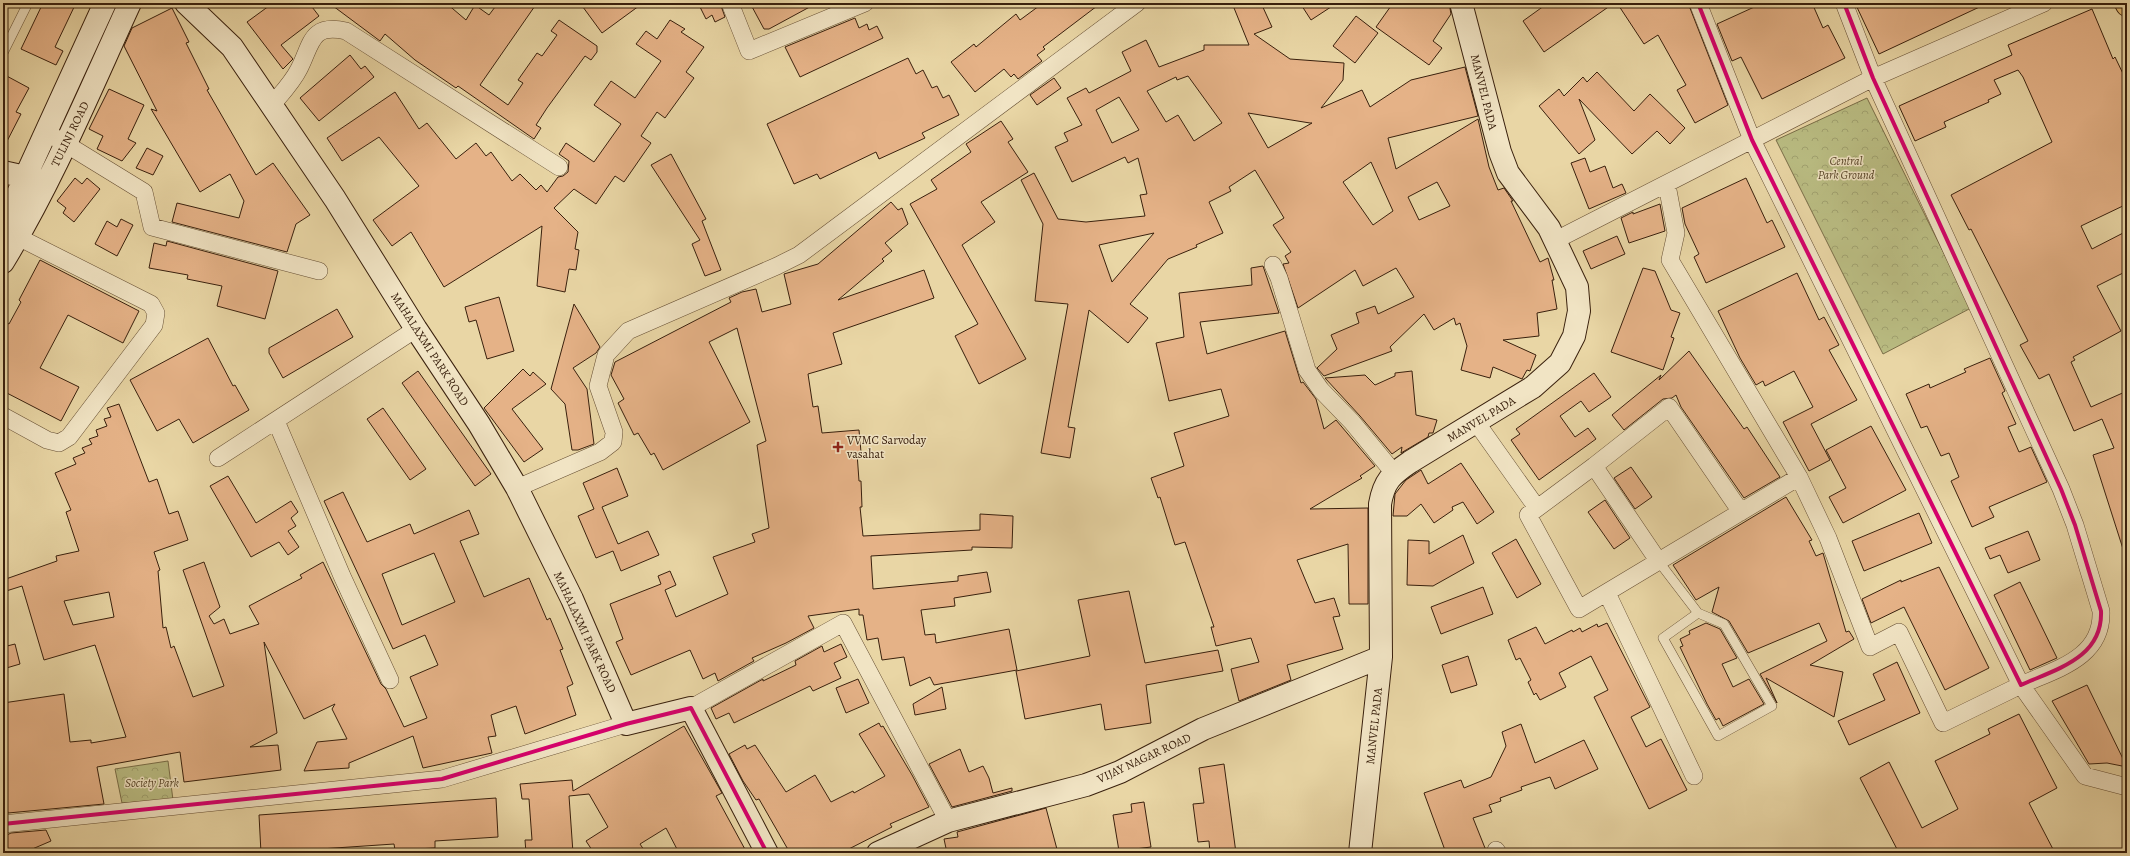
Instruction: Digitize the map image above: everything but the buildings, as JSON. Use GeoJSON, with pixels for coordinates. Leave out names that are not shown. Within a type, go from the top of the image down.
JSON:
{"type":"FeatureCollection","features":[{"type":"Feature","properties":{"kind":"street","name":"TULINJ ROAD"},"geometry":{"type":"LineString","coordinates":[[3,262],[8,231],[47,132],[105,3]]}},
{"type":"Feature","properties":{"kind":"street","name":"TULINJ ROAD"},"geometry":{"type":"LineString","coordinates":[[26,188],[66,144],[130,3]]}},
{"type":"Feature","properties":{"kind":"street","name":"MAHALAXMI PARK ROAD"},"geometry":{"type":"LineString","coordinates":[[186,3],[232,47],[335,199],[416,329],[479,424],[517,488],[572,599],[626,724]]}},
{"type":"Feature","properties":{"kind":"street"},"geometry":{"type":"LineString","coordinates":[[730,3],[749,51],[865,3]]}},
{"type":"Feature","properties":{"kind":"street"},"geometry":{"type":"LineString","coordinates":[[517,488],[600,452],[612,442],[614,432],[598,386],[606,355],[628,331],[799,255],[1137,3]]}},
{"type":"Feature","properties":{"kind":"street","name":"MANVEL PADA"},"geometry":{"type":"LineString","coordinates":[[1360,853],[1382,657],[1380,504],[1383,487],[1394,472],[1533,387],[1560,362],[1574,336],[1579,311],[1577,287],[1556,240],[1508,173],[1500,152],[1461,3]]}},
{"type":"Feature","properties":{"kind":"street"},"geometry":{"type":"LineString","coordinates":[[1698,3],[1752,140],[2021,685],[2085,776],[2127,787]]}},
{"type":"Feature","properties":{"kind":"street"},"geometry":{"type":"LineString","coordinates":[[1667,185],[1676,233],[1670,260],[1799,477],[1828,538],[1870,647],[1899,632],[1943,723],[2072,662],[2089,649],[2098,636],[2102,624],[2101,611],[2075,525],[2061,489],[1873,78],[1844,3]]}},
{"type":"Feature","properties":{"kind":"street"},"geometry":{"type":"LineString","coordinates":[[1556,240],[1667,185],[1873,78],[2044,3]]}},
{"type":"Feature","properties":{"kind":"street"},"geometry":{"type":"LineString","coordinates":[[271,106],[293,80],[313,36],[324,29],[334,28],[346,31],[559,167]]}},
{"type":"Feature","properties":{"kind":"street"},"geometry":{"type":"LineString","coordinates":[[47,132],[144,192],[152,227],[319,271]]}},
{"type":"Feature","properties":{"kind":"street"},"geometry":{"type":"LineString","coordinates":[[3,172],[26,188]]}},
{"type":"Feature","properties":{"kind":"street"},"geometry":{"type":"LineString","coordinates":[[3,416],[48,440],[59,443],[69,438],[154,325],[156,313],[151,304],[8,231]]}},
{"type":"Feature","properties":{"kind":"street"},"geometry":{"type":"LineString","coordinates":[[1272,265],[1279,278],[1307,370],[1321,390],[1352,422],[1394,472]]}},
{"type":"Feature","properties":{"kind":"street"},"geometry":{"type":"LineString","coordinates":[[218,458],[416,329]]}},
{"type":"Feature","properties":{"kind":"street"},"geometry":{"type":"LineString","coordinates":[[1741,512],[1669,407],[1594,466],[1528,514],[1580,610],[1799,477]]}},
{"type":"Feature","properties":{"kind":"street"},"geometry":{"type":"LineString","coordinates":[[276,421],[332,555],[390,680]]}},
{"type":"Feature","properties":{"kind":"street"},"geometry":{"type":"LineString","coordinates":[[1476,422],[1537,508]]}},
{"type":"Feature","properties":{"kind":"street"},"geometry":{"type":"LineString","coordinates":[[1594,466],[1659,562]]}},
{"type":"Feature","properties":{"kind":"street"},"geometry":{"type":"LineString","coordinates":[[1607,593],[1694,776]]}},
{"type":"Feature","properties":{"kind":"street"},"geometry":{"type":"LineString","coordinates":[[3,824],[442,780],[626,724],[691,708],[843,623],[948,821]]}},
{"type":"Feature","properties":{"kind":"street","name":"VIJAY NAGAR ROAD"},"geometry":{"type":"LineString","coordinates":[[878,853],[948,821],[1086,785],[1120,772],[1203,729],[1382,657]]}},
{"type":"Feature","properties":{"kind":"street"},"geometry":{"type":"LineString","coordinates":[[691,708],[768,853]]}},
{"type":"Feature","properties":{"kind":"lane"},"geometry":{"type":"LineString","coordinates":[[3,53],[28,3]]}},
{"type":"Feature","properties":{"kind":"lane"},"geometry":{"type":"LineString","coordinates":[[1659,562],[1698,613],[1724,624],[1772,706],[1718,736],[1663,638],[1698,613]]}},
{"type":"Feature","properties":{"kind":"green space","name":"Central Park Ground"},"geometry":{"type":"Polygon","coordinates":[[[1867,98],[1971,308],[1883,354],[1776,140],[1867,98]]]}},
{"type":"Feature","properties":{"kind":"green space","name":"Society Park"},"geometry":{"type":"Polygon","coordinates":[[[168,761],[173,800],[122,803],[115,769],[168,761]]]}},
{"type":"Feature","properties":{"kind":"cycle path"},"geometry":{"type":"LineString","coordinates":[[1698,3],[1752,140],[2021,685],[2062,667],[2075,660],[2086,651],[2094,640],[2100,627],[2101,611],[2075,525],[2061,489],[1873,78],[1844,3]]}},
{"type":"Feature","properties":{"kind":"cycle path"},"geometry":{"type":"LineString","coordinates":[[3,824],[442,779],[626,724],[691,708],[767,853]]}},
{"type":"Feature","properties":{"kind":"place","name":"VVMC Sarvoday vasahat"},"geometry":{"type":"Point","coordinates":[838,447]}}]}
